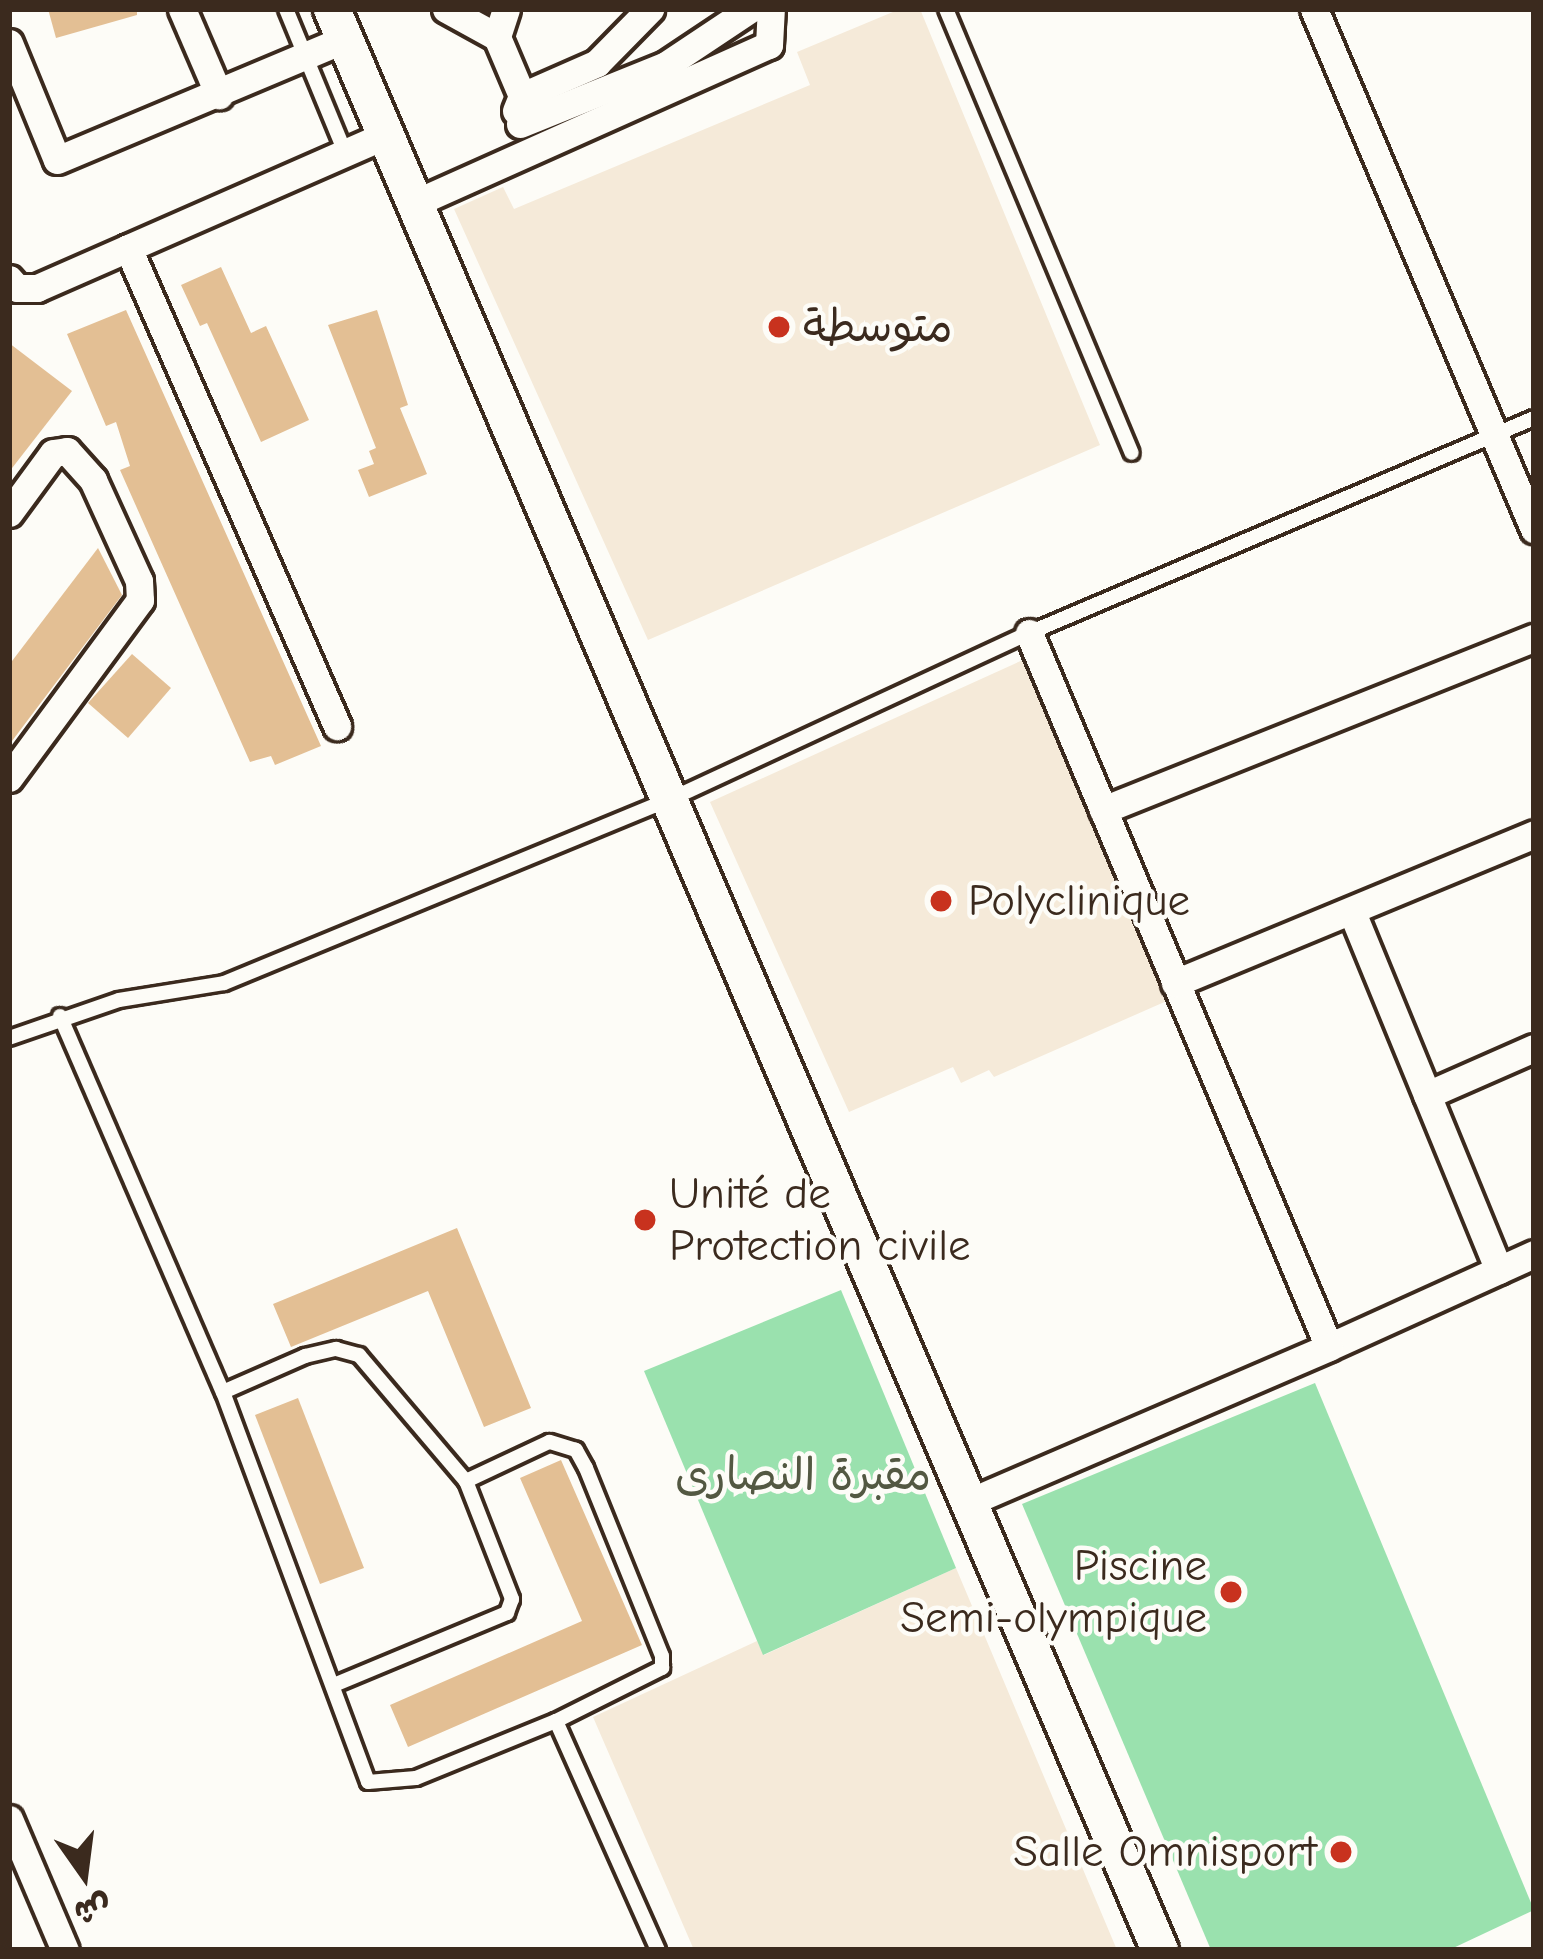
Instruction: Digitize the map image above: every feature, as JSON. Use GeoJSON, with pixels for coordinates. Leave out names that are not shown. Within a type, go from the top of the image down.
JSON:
{"type":"FeatureCollection","features":[{"type":"Feature","properties":{"kind":"main road"},"geometry":{"type":"LineString","coordinates":[[338,24],[1160,1950]]}},
{"type":"Feature","properties":{"kind":"street"},"geometry":{"type":"LineString","coordinates":[[182,9],[219,95]]}},
{"type":"Feature","properties":{"kind":"street"},"geometry":{"type":"LineString","coordinates":[[446,9],[497,37]]}},
{"type":"Feature","properties":{"kind":"street"},"geometry":{"type":"LineString","coordinates":[[506,9],[497,37],[521,110],[527,154]]}},
{"type":"Feature","properties":{"kind":"street"},"geometry":{"type":"LineString","coordinates":[[521,110],[598,63],[650,9]]}},
{"type":"Feature","properties":{"kind":"street"},"geometry":{"type":"LineString","coordinates":[[521,110],[666,64],[751,9]]}},
{"type":"Feature","properties":{"kind":"street"},"geometry":{"type":"LineString","coordinates":[[413,204],[769,45],[771,9]]}},
{"type":"Feature","properties":{"kind":"street"},"geometry":{"type":"LineString","coordinates":[[1314,9],[1534,530]]}},
{"type":"Feature","properties":{"kind":"street"},"geometry":{"type":"LineString","coordinates":[[9,43],[57,160],[308,59],[338,24]]}},
{"type":"Feature","properties":{"kind":"street"},"geometry":{"type":"LineString","coordinates":[[9,278],[17,288],[37,288],[383,136]]}},
{"type":"Feature","properties":{"kind":"street"},"geometry":{"type":"LineString","coordinates":[[128,248],[337,726]]}},
{"type":"Feature","properties":{"kind":"street"},"geometry":{"type":"LineString","coordinates":[[9,513],[53,453],[67,451],[93,480],[140,581],[140,600],[9,778]]}},
{"type":"Feature","properties":{"kind":"street"},"geometry":{"type":"LineString","coordinates":[[1029,633],[1329,1348]]}},
{"type":"Feature","properties":{"kind":"street"},"geometry":{"type":"LineString","coordinates":[[1103,810],[1534,638]]}},
{"type":"Feature","properties":{"kind":"street"},"geometry":{"type":"LineString","coordinates":[[1175,982],[1534,834]]}},
{"type":"Feature","properties":{"kind":"street"},"geometry":{"type":"LineString","coordinates":[[1352,912],[1499,1270]]}},
{"type":"Feature","properties":{"kind":"street"},"geometry":{"type":"LineString","coordinates":[[1427,1095],[1534,1048]]}},
{"type":"Feature","properties":{"kind":"street"},"geometry":{"type":"LineString","coordinates":[[968,1503],[1534,1254]]}},
{"type":"Feature","properties":{"kind":"street"},"geometry":{"type":"LineString","coordinates":[[9,1819],[65,1950]]}},
{"type":"Feature","properties":{"kind":"lane"},"geometry":{"type":"LineString","coordinates":[[286,9],[346,152]]}},
{"type":"Feature","properties":{"kind":"lane"},"geometry":{"type":"LineString","coordinates":[[946,9],[1132,453]]}},
{"type":"Feature","properties":{"kind":"lane"},"geometry":{"type":"LineString","coordinates":[[9,1037],[60,1016],[224,983],[669,800],[1029,633],[1534,418]]}},
{"type":"Feature","properties":{"kind":"lane"},"geometry":{"type":"LineString","coordinates":[[60,1016],[223,1392],[368,1782],[382,1784],[556,1721],[662,1668],[662,1656],[576,1450],[549,1442],[466,1481]]}},
{"type":"Feature","properties":{"kind":"lane"},"geometry":{"type":"LineString","coordinates":[[223,1392],[305,1356],[336,1349],[359,1354],[466,1481],[512,1599],[507,1612],[334,1684]]}},
{"type":"Feature","properties":{"kind":"lane"},"geometry":{"type":"LineString","coordinates":[[556,1721],[658,1950]]}},
{"type":"Feature","properties":{"kind":"shaded area","name":"متوسطة"},"geometry":{"type":"Polygon","coordinates":[[[900,9],[920,9],[1100,445],[648,640],[454,209],[503,187],[514,209],[810,85],[797,52],[900,9]]]}},
{"type":"Feature","properties":{"kind":"shaded area","name":"Polyclinique"},"geometry":{"type":"Polygon","coordinates":[[[1025,659],[1169,1000],[994,1077],[989,1070],[961,1083],[953,1067],[849,1112],[710,802],[1025,659]]]}},
{"type":"Feature","properties":{"kind":"shaded area"},"geometry":{"type":"Polygon","coordinates":[[[956,1568],[1117,1950],[694,1950],[593,1717],[757,1641],[764,1655],[956,1568]]]}},
{"type":"Feature","properties":{"kind":"green space","name":"مقبرة النصارى"},"geometry":{"type":"Polygon","coordinates":[[[841,1290],[956,1568],[763,1655],[644,1371],[841,1290]]]}},
{"type":"Feature","properties":{"kind":"green space"},"geometry":{"type":"Polygon","coordinates":[[[1315,1383],[1534,1910],[1449,1950],[1211,1950],[1022,1504],[1315,1383]]]}},
{"type":"Feature","properties":{"kind":"building"},"geometry":{"type":"Polygon","coordinates":[[[48,9],[137,9],[137,15],[56,38],[48,9]]]}},
{"type":"Feature","properties":{"kind":"building"},"geometry":{"type":"Polygon","coordinates":[[[221,267],[251,333],[266,326],[309,420],[261,442],[207,323],[200,326],[181,285],[221,267]]]}},
{"type":"Feature","properties":{"kind":"building"},"geometry":{"type":"Polygon","coordinates":[[[126,310],[321,746],[275,765],[271,756],[250,762],[120,470],[130,466],[116,422],[106,426],[67,334],[126,310]]]}},
{"type":"Feature","properties":{"kind":"building"},"geometry":{"type":"Polygon","coordinates":[[[377,310],[408,405],[400,408],[427,474],[369,497],[358,470],[374,464],[369,451],[376,448],[328,325],[377,310]]]}},
{"type":"Feature","properties":{"kind":"building"},"geometry":{"type":"Polygon","coordinates":[[[9,343],[72,391],[9,472],[9,343]]]}},
{"type":"Feature","properties":{"kind":"building"},"geometry":{"type":"Polygon","coordinates":[[[98,548],[122,595],[9,745],[9,665],[98,548]]]}},
{"type":"Feature","properties":{"kind":"building"},"geometry":{"type":"Polygon","coordinates":[[[132,654],[171,688],[128,738],[88,703],[132,654]]]}},
{"type":"Feature","properties":{"kind":"building"},"geometry":{"type":"Polygon","coordinates":[[[457,1228],[531,1408],[484,1427],[428,1291],[291,1347],[273,1304],[457,1228]]]}},
{"type":"Feature","properties":{"kind":"building"},"geometry":{"type":"Polygon","coordinates":[[[298,1398],[364,1568],[320,1584],[255,1415],[298,1398]]]}},
{"type":"Feature","properties":{"kind":"building"},"geometry":{"type":"Polygon","coordinates":[[[561,1460],[642,1645],[408,1747],[390,1705],[582,1621],[520,1478],[561,1460]]]}},
{"type":"Feature","properties":{"kind":"place","name":"متوسطة"},"geometry":{"type":"Point","coordinates":[779,327]}},
{"type":"Feature","properties":{"kind":"place","name":"Polyclinique"},"geometry":{"type":"Point","coordinates":[941,901]}},
{"type":"Feature","properties":{"kind":"place","name":"Unité de Protection civile"},"geometry":{"type":"Point","coordinates":[645,1220]}},
{"type":"Feature","properties":{"kind":"place","name":"Piscine Semi-olympique"},"geometry":{"type":"Point","coordinates":[1231,1592]}},
{"type":"Feature","properties":{"kind":"place","name":"Salle Omnisport"},"geometry":{"type":"Point","coordinates":[1341,1852]}}]}
